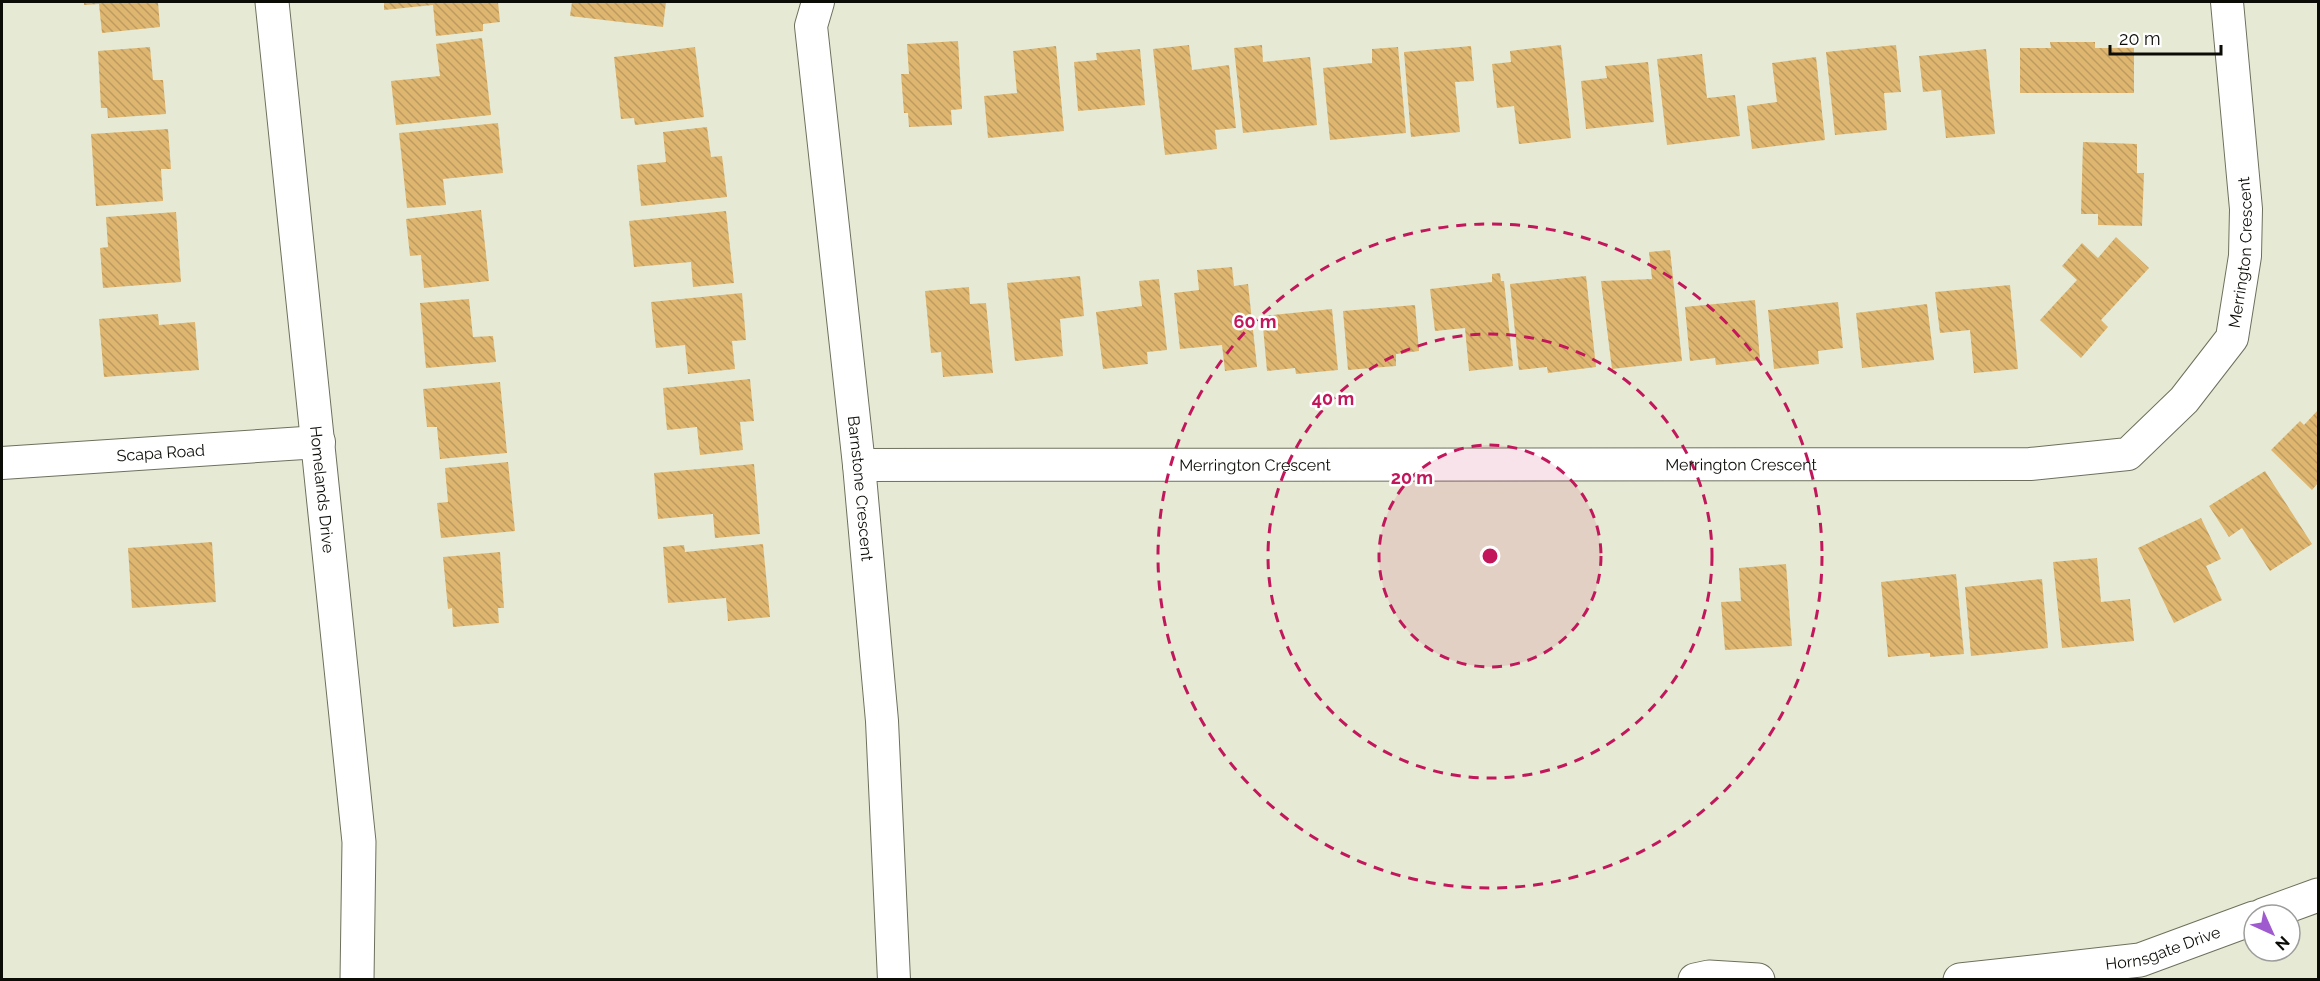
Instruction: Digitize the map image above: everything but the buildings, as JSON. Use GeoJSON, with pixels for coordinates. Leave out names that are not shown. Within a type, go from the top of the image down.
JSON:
{"type":"FeatureCollection","features":[{"type":"Feature","properties":{"kind":"street","name":"Homelands Drive"},"geometry":{"type":"LineString","coordinates":[[272,2],[359,842],[357,980]]}},
{"type":"Feature","properties":{"kind":"street","name":"Barnstone Crescent"},"geometry":{"type":"LineString","coordinates":[[818,2],[811,26],[859,465],[882,721],[894,980]]}},
{"type":"Feature","properties":{"kind":"street","name":"Merrington Crescent"},"geometry":{"type":"LineString","coordinates":[[859,465],[2030,464],[2128,454],[2184,400],[2232,339],[2245,256],[2246,210],[2227,2]]}},
{"type":"Feature","properties":{"kind":"street","name":"Scapa Road"},"geometry":{"type":"LineString","coordinates":[[2,463],[319,442]]}},
{"type":"Feature","properties":{"kind":"street"},"geometry":{"type":"LineString","coordinates":[[2297,903],[2319,895]]}},
{"type":"Feature","properties":{"kind":"street","name":"Hornsgate Drive"},"geometry":{"type":"LineString","coordinates":[[1960,980],[2140,960],[2242,922]]}},
{"type":"Feature","properties":{"kind":"street"},"geometry":{"type":"LineString","coordinates":[[1695,980],[1709,977],[1758,980]]}}]}
